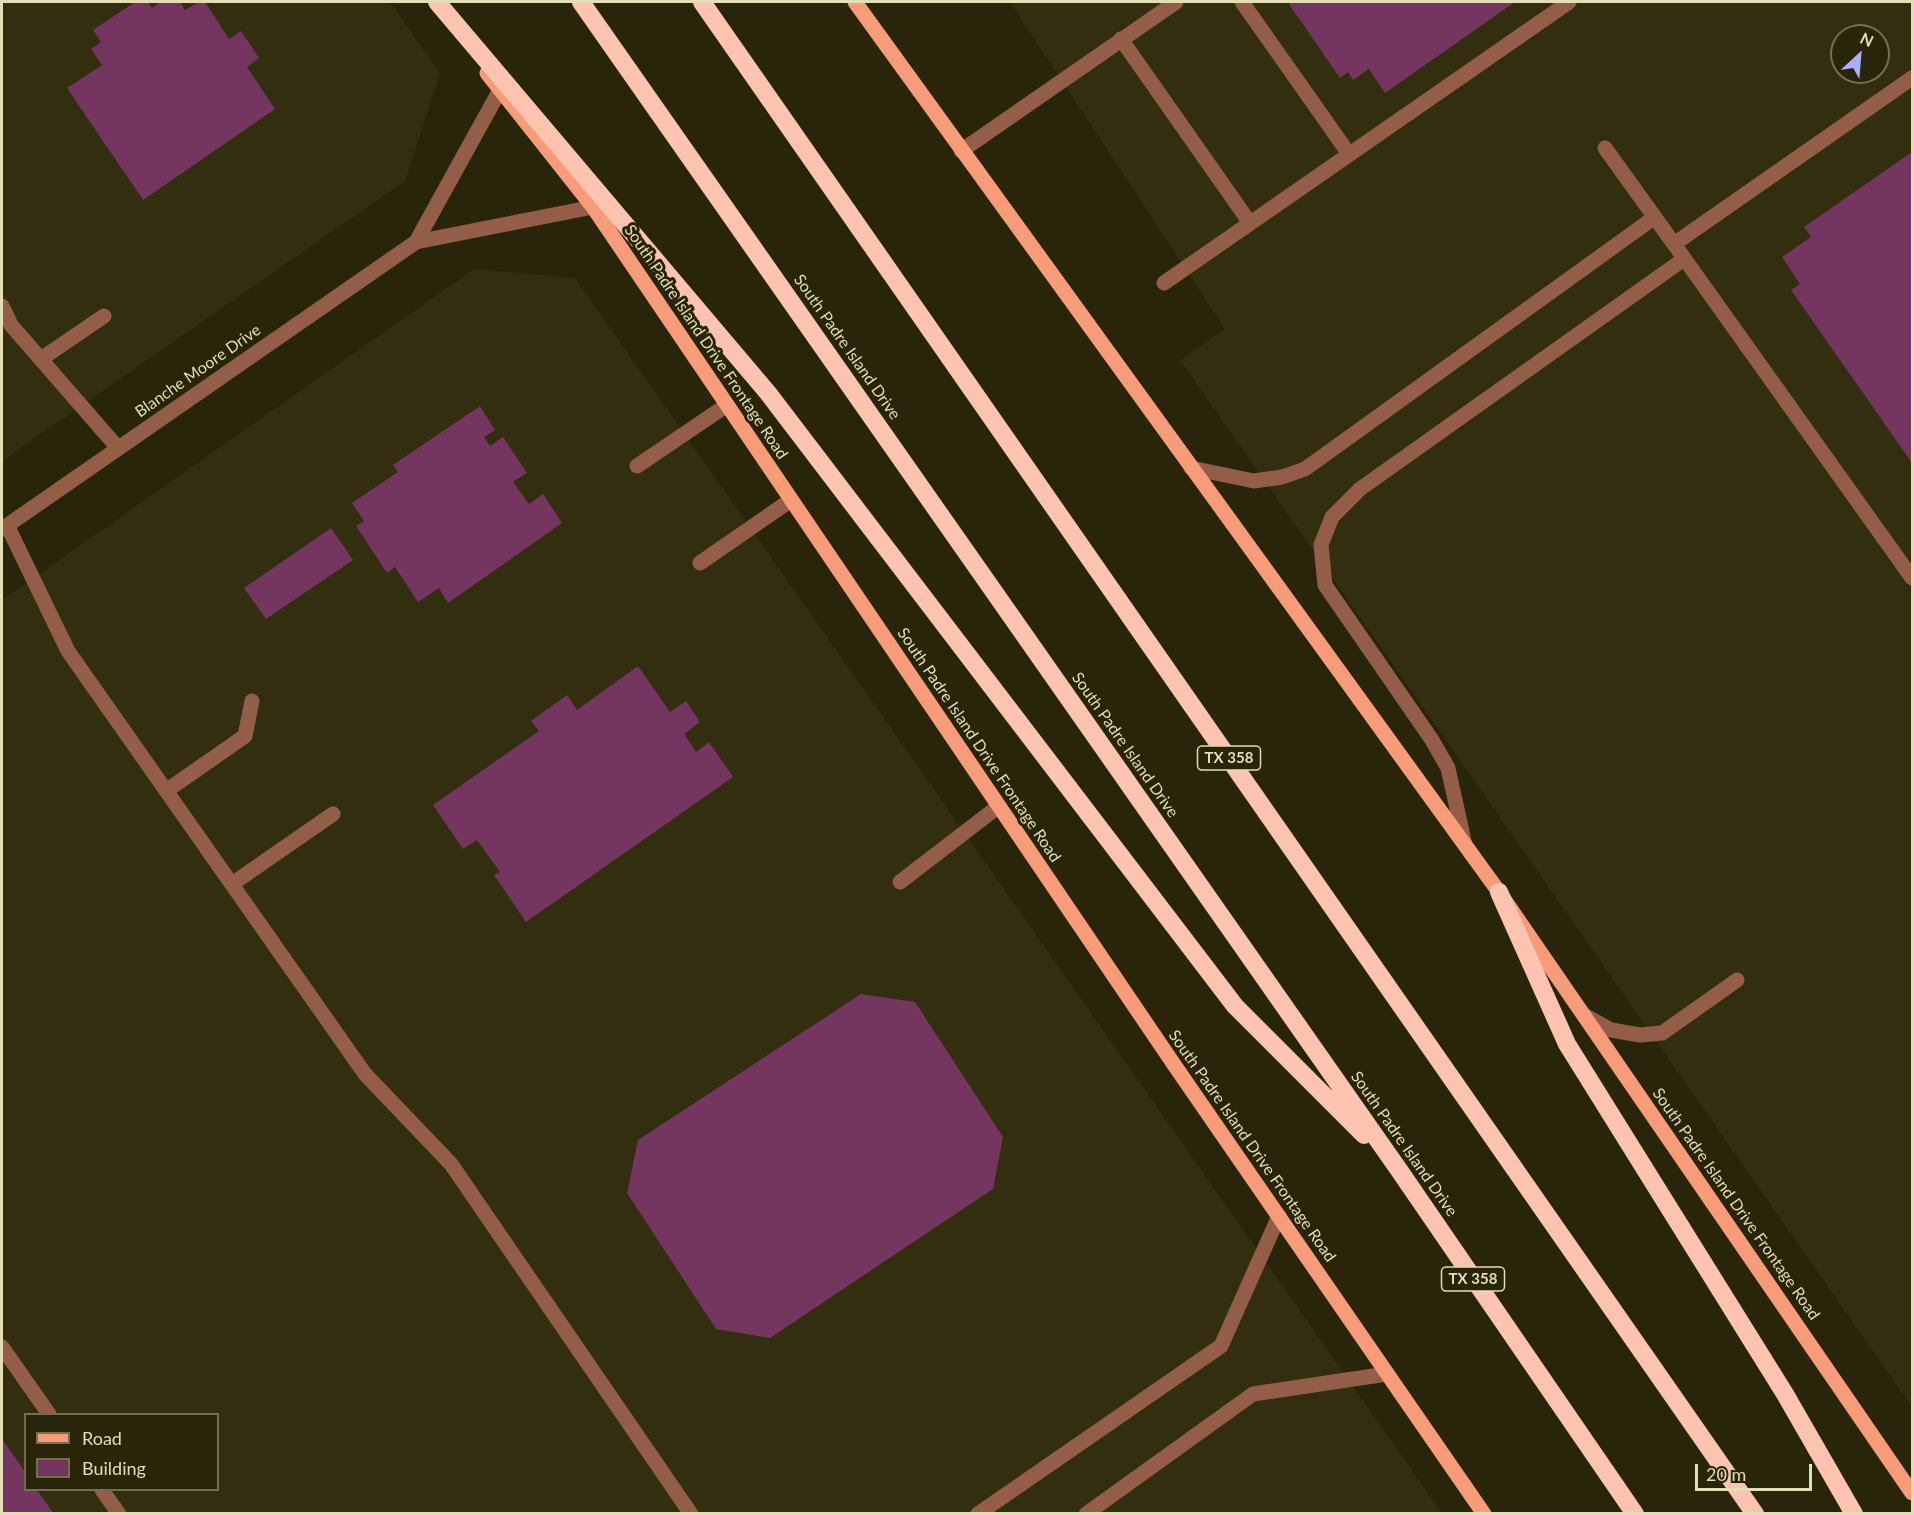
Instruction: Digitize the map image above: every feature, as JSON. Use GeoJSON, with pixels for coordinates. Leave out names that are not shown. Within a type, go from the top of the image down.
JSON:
{"type":"FeatureCollection","features":[{"type":"Feature","properties":{"kind":"highway"},"geometry":{"type":"LineString","coordinates":[[437,2],[768,393],[1235,1006],[1399,1170]]}},
{"type":"Feature","properties":{"kind":"highway","name":"South Padre Island Drive"},"geometry":{"type":"LineString","coordinates":[[581,2],[1399,1170],[1635,1514]]}},
{"type":"Feature","properties":{"kind":"highway","name":"TX 358"},"geometry":{"type":"LineString","coordinates":[[702,2],[1755,1514]]}},
{"type":"Feature","properties":{"kind":"highway"},"geometry":{"type":"LineString","coordinates":[[1499,892],[1567,1044],[1785,1394],[1854,1514]]}},
{"type":"Feature","properties":{"kind":"main road","name":"South Padre Island Drive Frontage Road"},"geometry":{"type":"LineString","coordinates":[[437,2],[500,90],[593,207],[999,806],[1484,1514]]}},
{"type":"Feature","properties":{"kind":"main road","name":"South Padre Island Drive Frontage Road"},"geometry":{"type":"LineString","coordinates":[[855,2],[1499,892],[1912,1493]]}},
{"type":"Feature","properties":{"kind":"street"},"geometry":{"type":"LineString","coordinates":[[961,151],[1176,2]]}},
{"type":"Feature","properties":{"kind":"street"},"geometry":{"type":"LineString","coordinates":[[1242,2],[1349,154]]}},
{"type":"Feature","properties":{"kind":"street"},"geometry":{"type":"LineString","coordinates":[[1164,283],[1569,2]]}},
{"type":"Feature","properties":{"kind":"street"},"geometry":{"type":"LineString","coordinates":[[1121,39],[1250,223]]}},
{"type":"Feature","properties":{"kind":"street"},"geometry":{"type":"LineString","coordinates":[[1674,244],[1912,78]]}},
{"type":"Feature","properties":{"kind":"street","name":"Blanche Moore Drive"},"geometry":{"type":"LineString","coordinates":[[416,242],[500,90]]}},
{"type":"Feature","properties":{"kind":"street"},"geometry":{"type":"LineString","coordinates":[[1605,148],[1912,578]]}},
{"type":"Feature","properties":{"kind":"street","name":"Blanche Moore Drive"},"geometry":{"type":"LineString","coordinates":[[4,527],[416,242],[593,207]]}},
{"type":"Feature","properties":{"kind":"street"},"geometry":{"type":"LineString","coordinates":[[1191,468],[1254,481],[1282,477],[1305,469],[1655,217]]}},
{"type":"Feature","properties":{"kind":"street"},"geometry":{"type":"LineString","coordinates":[[1465,845],[1448,768],[1432,740],[1325,585],[1321,545],[1332,517],[1360,489],[1684,259]]}},
{"type":"Feature","properties":{"kind":"street"},"geometry":{"type":"LineString","coordinates":[[2,306],[11,325],[118,448]]}},
{"type":"Feature","properties":{"kind":"street"},"geometry":{"type":"LineString","coordinates":[[41,359],[104,316]]}},
{"type":"Feature","properties":{"kind":"street"},"geometry":{"type":"LineString","coordinates":[[637,466],[727,405]]}},
{"type":"Feature","properties":{"kind":"street"},"geometry":{"type":"LineString","coordinates":[[700,563],[791,500]]}},
{"type":"Feature","properties":{"kind":"street"},"geometry":{"type":"LineString","coordinates":[[4,527],[68,651],[365,1074],[451,1164],[691,1514]]}},
{"type":"Feature","properties":{"kind":"street"},"geometry":{"type":"LineString","coordinates":[[166,791],[245,736],[252,701]]}},
{"type":"Feature","properties":{"kind":"street"},"geometry":{"type":"LineString","coordinates":[[900,882],[999,806]]}},
{"type":"Feature","properties":{"kind":"street"},"geometry":{"type":"LineString","coordinates":[[232,884],[333,814]]}},
{"type":"Feature","properties":{"kind":"street"},"geometry":{"type":"LineString","coordinates":[[1584,1015],[1611,1030],[1640,1035],[1662,1033],[1737,980]]}},
{"type":"Feature","properties":{"kind":"street"},"geometry":{"type":"LineString","coordinates":[[978,1514],[1221,1346],[1279,1216]]}},
{"type":"Feature","properties":{"kind":"street"},"geometry":{"type":"LineString","coordinates":[[2,1347],[49,1413]]}},
{"type":"Feature","properties":{"kind":"street"},"geometry":{"type":"LineString","coordinates":[[1086,1514],[1253,1394],[1387,1374]]}},
{"type":"Feature","properties":{"kind":"street"},"geometry":{"type":"LineString","coordinates":[[103,1491],[119,1514]]}},
{"type":"Feature","properties":{"kind":"shaded area"},"geometry":{"type":"Polygon","coordinates":[[[2,2],[390,2],[440,73],[405,181],[2,461],[2,2]]]}},
{"type":"Feature","properties":{"kind":"shaded area"},"geometry":{"type":"Polygon","coordinates":[[[1010,2],[1912,2],[1912,1407],[1180,360],[1225,329],[1010,2]]]}},
{"type":"Feature","properties":{"kind":"shaded area"},"geometry":{"type":"Polygon","coordinates":[[[474,269],[575,278],[1442,1513],[2,1513],[2,600],[474,269]]]}},
{"type":"Feature","properties":{"kind":"building"},"geometry":{"type":"Polygon","coordinates":[[[135,2],[148,2],[152,8],[160,2],[180,2],[185,10],[199,2],[205,2],[229,39],[241,31],[259,58],[247,67],[275,109],[143,200],[67,88],[102,65],[91,49],[101,42],[93,30],[135,2]]]}},
{"type":"Feature","properties":{"kind":"building"},"geometry":{"type":"Polygon","coordinates":[[[1291,2],[1515,2],[1385,93],[1369,69],[1353,80],[1348,72],[1340,78],[1289,4],[1291,2]]]}},
{"type":"Feature","properties":{"kind":"building"},"geometry":{"type":"Polygon","coordinates":[[[1912,152],[1912,463],[1791,290],[1800,284],[1782,257],[1811,237],[1804,227],[1912,152]]]}},
{"type":"Feature","properties":{"kind":"building"},"geometry":{"type":"Polygon","coordinates":[[[480,406],[495,430],[484,437],[490,446],[503,437],[527,473],[513,482],[529,504],[543,494],[562,523],[448,603],[439,588],[418,602],[395,567],[387,573],[356,526],[364,521],[352,503],[398,472],[393,465],[480,406]]]}},
{"type":"Feature","properties":{"kind":"building"},"geometry":{"type":"Polygon","coordinates":[[[331,528],[353,560],[266,619],[244,588],[331,528]]]}},
{"type":"Feature","properties":{"kind":"building"},"geometry":{"type":"Polygon","coordinates":[[[638,666],[670,712],[686,701],[700,722],[684,734],[696,752],[709,742],[733,777],[526,922],[494,875],[500,872],[477,840],[463,849],[433,805],[539,731],[531,721],[567,695],[577,710],[638,666]]]}},
{"type":"Feature","properties":{"kind":"building"},"geometry":{"type":"Polygon","coordinates":[[[861,994],[915,1002],[1003,1137],[993,1189],[770,1338],[716,1329],[627,1193],[638,1140],[861,994]]]}},
{"type":"Feature","properties":{"kind":"building"},"geometry":{"type":"Polygon","coordinates":[[[2,1439],[24,1470],[24,1491],[38,1491],[54,1514],[2,1514],[2,1439]]]}}]}
